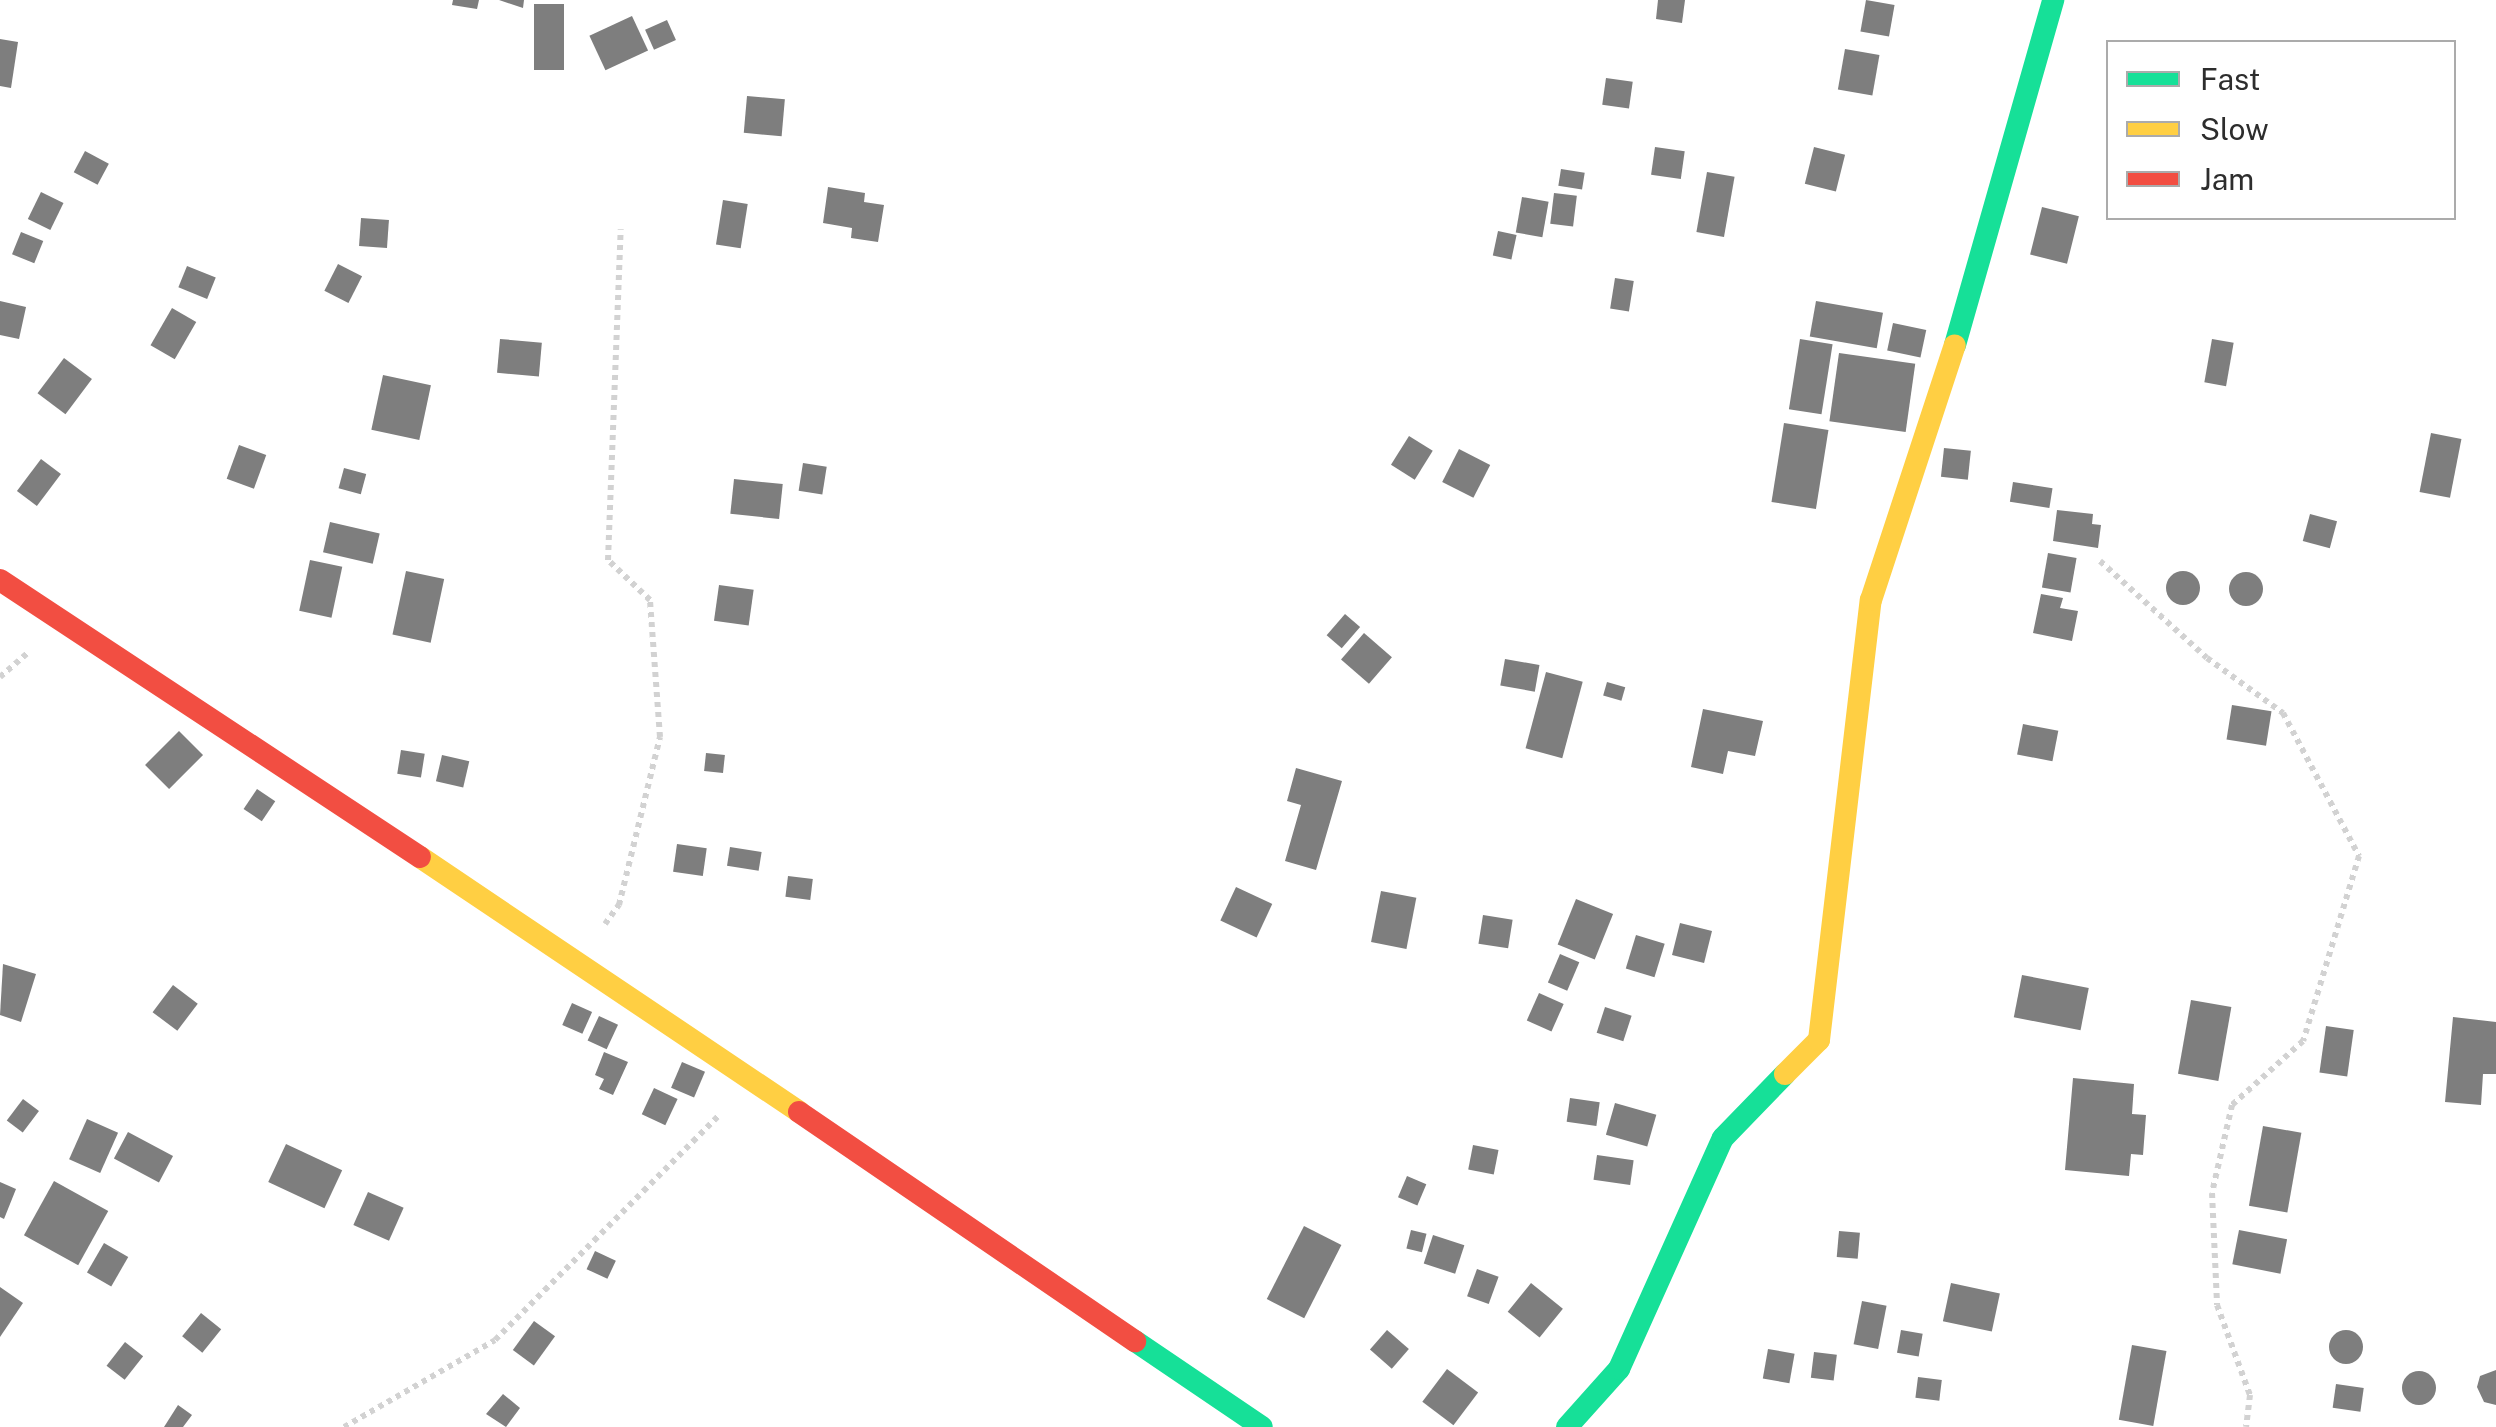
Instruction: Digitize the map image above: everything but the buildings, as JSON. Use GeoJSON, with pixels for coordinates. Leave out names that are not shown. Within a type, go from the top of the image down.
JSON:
{"type":"FeatureCollection","features":[{"type":"Feature","properties":{"kind":"street"},"geometry":{"type":"LineString","coordinates":[[1567,1427],[1620,1369],[1723,1138],[1819,1040],[1871,600],[1930,432],[2053,0]]}},
{"type":"Feature","properties":{"kind":"street"},"geometry":{"type":"LineString","coordinates":[[0,580],[578,962],[1262,1427]]}},
{"type":"Feature","properties":{"kind":"path"},"geometry":{"type":"LineString","coordinates":[[578,962],[620,905],[660,737],[650,600],[608,560],[621,228]]}},
{"type":"Feature","properties":{"kind":"path"},"geometry":{"type":"LineString","coordinates":[[2100,561],[2207,658],[2283,713],[2359,856],[2303,1041],[2232,1104],[2212,1193],[2218,1305],[2250,1395],[2246,1427]]}},
{"type":"Feature","properties":{"kind":"path"},"geometry":{"type":"LineString","coordinates":[[344,1427],[495,1340],[743,1091],[743,1076]]}},
{"type":"Feature","properties":{"kind":"traffic: fast"},"geometry":{"type":"LineString","coordinates":[[1955,345],[2053,0]]}},
{"type":"Feature","properties":{"kind":"traffic: fast"},"geometry":{"type":"LineString","coordinates":[[1567,1427],[1619,1369],[1723,1138],[1785,1074]]}},
{"type":"Feature","properties":{"kind":"traffic: fast"},"geometry":{"type":"LineString","coordinates":[[1135,1341],[1262,1427]]}},
{"type":"Feature","properties":{"kind":"traffic: slow"},"geometry":{"type":"LineString","coordinates":[[1785,1074],[1819,1040],[1871,600],[1955,345]]}},
{"type":"Feature","properties":{"kind":"traffic: slow"},"geometry":{"type":"LineString","coordinates":[[420,857],[799,1112]]}},
{"type":"Feature","properties":{"kind":"traffic: jam"},"geometry":{"type":"LineString","coordinates":[[0,580],[420,857]]}},
{"type":"Feature","properties":{"kind":"traffic: jam"},"geometry":{"type":"LineString","coordinates":[[799,1112],[1135,1341]]}}]}
